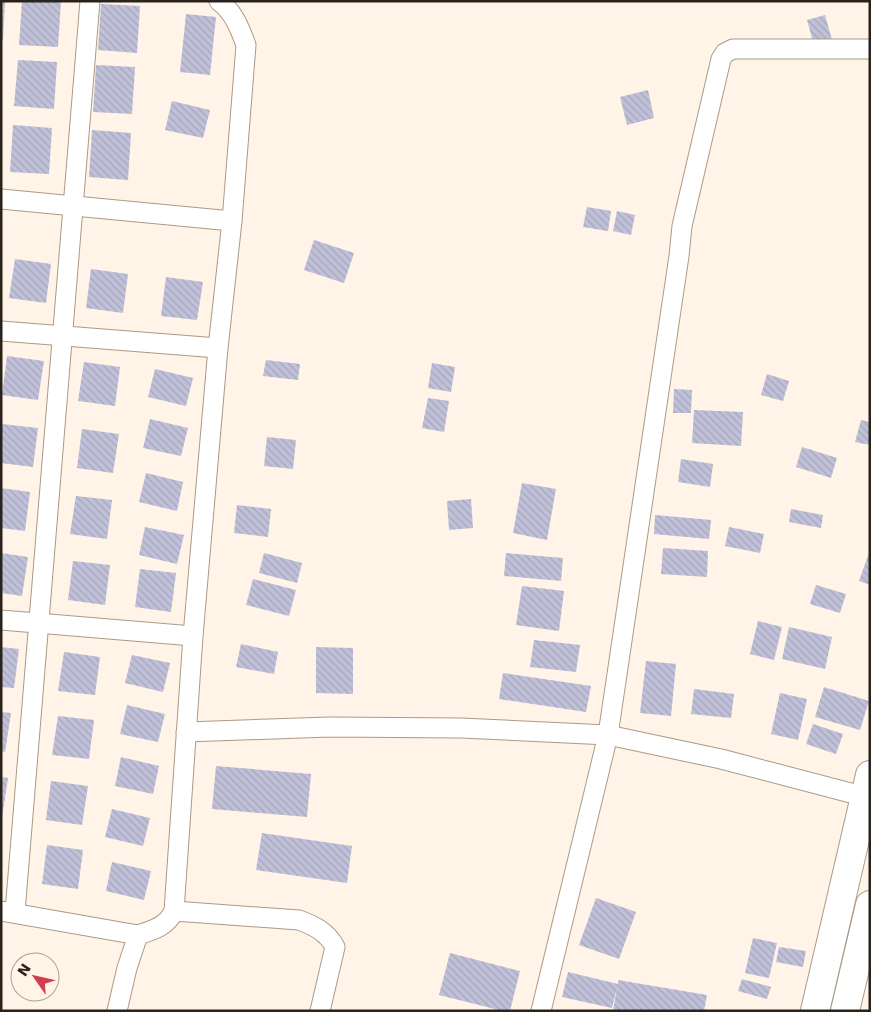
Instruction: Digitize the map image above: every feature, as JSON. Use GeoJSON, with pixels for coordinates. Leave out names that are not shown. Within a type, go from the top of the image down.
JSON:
{"type":"FeatureCollection","features":[{"type":"Feature","properties":{"kind":"highway"},"geometry":{"type":"LineString","coordinates":[[815,1011],[868,790]]}},
{"type":"Feature","properties":{"kind":"highway"},"geometry":{"type":"LineString","coordinates":[[845,1011],[866,940],[870,905]]}},
{"type":"Feature","properties":{"kind":"street"},"geometry":{"type":"LineString","coordinates":[[90,1],[38,623],[8,912],[138,934],[153,931],[164,925],[171,918],[174,911],[193,636],[218,348],[232,221],[246,46],[238,24],[226,6],[219,1]]}},
{"type":"Feature","properties":{"kind":"street"},"geometry":{"type":"LineString","coordinates":[[541,1011],[608,735],[682,226],[721,59],[725,53],[733,49],[870,49]]}},
{"type":"Feature","properties":{"kind":"street"},"geometry":{"type":"LineString","coordinates":[[1,199],[232,221]]}},
{"type":"Feature","properties":{"kind":"street"},"geometry":{"type":"LineString","coordinates":[[1,330],[218,348]]}},
{"type":"Feature","properties":{"kind":"street"},"geometry":{"type":"LineString","coordinates":[[1,620],[193,636]]}},
{"type":"Feature","properties":{"kind":"street"},"geometry":{"type":"LineString","coordinates":[[186,732],[329,727],[451,728],[608,735],[868,790]]}},
{"type":"Feature","properties":{"kind":"street"},"geometry":{"type":"LineString","coordinates":[[174,911],[299,920],[329,936],[335,947],[320,1011]]}},
{"type":"Feature","properties":{"kind":"street"},"geometry":{"type":"LineString","coordinates":[[117,1011],[127,968],[138,934]]}},
{"type":"Feature","properties":{"kind":"building"},"geometry":{"type":"Polygon","coordinates":[[[1,1],[5,1],[3,40],[1,40],[1,1]]]}},
{"type":"Feature","properties":{"kind":"building"},"geometry":{"type":"Polygon","coordinates":[[[22,1],[61,1],[58,47],[19,45],[22,1]]]}},
{"type":"Feature","properties":{"kind":"building"},"geometry":{"type":"Polygon","coordinates":[[[101,4],[140,6],[137,53],[98,50],[101,4]]]}},
{"type":"Feature","properties":{"kind":"building"},"geometry":{"type":"Polygon","coordinates":[[[186,14],[216,17],[210,75],[180,72],[186,14]]]}},
{"type":"Feature","properties":{"kind":"building"},"geometry":{"type":"Polygon","coordinates":[[[825,15],[832,40],[814,45],[807,20],[825,15]]]}},
{"type":"Feature","properties":{"kind":"building"},"geometry":{"type":"Polygon","coordinates":[[[18,60],[57,62],[54,109],[14,106],[18,60]]]}},
{"type":"Feature","properties":{"kind":"building"},"geometry":{"type":"Polygon","coordinates":[[[96,65],[135,67],[132,114],[93,112],[96,65]]]}},
{"type":"Feature","properties":{"kind":"building"},"geometry":{"type":"Polygon","coordinates":[[[648,90],[654,118],[627,125],[620,97],[648,90]]]}},
{"type":"Feature","properties":{"kind":"building"},"geometry":{"type":"Polygon","coordinates":[[[172,101],[210,110],[203,138],[165,130],[172,101]]]}},
{"type":"Feature","properties":{"kind":"building"},"geometry":{"type":"Polygon","coordinates":[[[13,125],[52,128],[49,174],[10,172],[13,125]]]}},
{"type":"Feature","properties":{"kind":"building"},"geometry":{"type":"Polygon","coordinates":[[[92,130],[131,133],[128,180],[89,177],[92,130]]]}},
{"type":"Feature","properties":{"kind":"building"},"geometry":{"type":"Polygon","coordinates":[[[587,207],[611,211],[608,231],[583,227],[587,207]]]}},
{"type":"Feature","properties":{"kind":"building"},"geometry":{"type":"Polygon","coordinates":[[[617,211],[635,215],[631,235],[613,231],[617,211]]]}},
{"type":"Feature","properties":{"kind":"building"},"geometry":{"type":"Polygon","coordinates":[[[314,240],[354,253],[344,283],[304,270],[314,240]]]}},
{"type":"Feature","properties":{"kind":"building"},"geometry":{"type":"Polygon","coordinates":[[[15,259],[51,264],[46,303],[9,298],[15,259]]]}},
{"type":"Feature","properties":{"kind":"building"},"geometry":{"type":"Polygon","coordinates":[[[91,269],[128,274],[123,313],[86,308],[91,269]]]}},
{"type":"Feature","properties":{"kind":"building"},"geometry":{"type":"Polygon","coordinates":[[[166,277],[203,282],[197,320],[161,316],[166,277]]]}},
{"type":"Feature","properties":{"kind":"building"},"geometry":{"type":"Polygon","coordinates":[[[7,356],[44,361],[38,400],[2,395],[7,356]]]}},
{"type":"Feature","properties":{"kind":"building"},"geometry":{"type":"Polygon","coordinates":[[[266,360],[300,364],[298,380],[263,376],[266,360]]]}},
{"type":"Feature","properties":{"kind":"building"},"geometry":{"type":"Polygon","coordinates":[[[84,362],[120,367],[115,406],[78,401],[84,362]]]}},
{"type":"Feature","properties":{"kind":"building"},"geometry":{"type":"Polygon","coordinates":[[[432,363],[455,367],[451,392],[428,388],[432,363]]]}},
{"type":"Feature","properties":{"kind":"building"},"geometry":{"type":"Polygon","coordinates":[[[155,369],[193,378],[186,406],[148,397],[155,369]]]}},
{"type":"Feature","properties":{"kind":"building"},"geometry":{"type":"Polygon","coordinates":[[[767,374],[789,381],[783,401],[761,395],[767,374]]]}},
{"type":"Feature","properties":{"kind":"building"},"geometry":{"type":"Polygon","coordinates":[[[674,389],[692,390],[691,413],[673,413],[674,389]]]}},
{"type":"Feature","properties":{"kind":"building"},"geometry":{"type":"Polygon","coordinates":[[[428,398],[449,401],[444,432],[422,428],[428,398]]]}},
{"type":"Feature","properties":{"kind":"building"},"geometry":{"type":"Polygon","coordinates":[[[694,410],[743,412],[741,446],[692,443],[694,410]]]}},
{"type":"Feature","properties":{"kind":"building"},"geometry":{"type":"Polygon","coordinates":[[[150,419],[188,428],[181,456],[143,448],[150,419]]]}},
{"type":"Feature","properties":{"kind":"building"},"geometry":{"type":"Polygon","coordinates":[[[861,420],[870,422],[870,445],[855,442],[861,420]]]}},
{"type":"Feature","properties":{"kind":"building"},"geometry":{"type":"Polygon","coordinates":[[[2,424],[38,428],[33,467],[1,463],[2,424]]]}},
{"type":"Feature","properties":{"kind":"building"},"geometry":{"type":"Polygon","coordinates":[[[82,429],[119,434],[113,473],[77,468],[82,429]]]}},
{"type":"Feature","properties":{"kind":"building"},"geometry":{"type":"Polygon","coordinates":[[[267,437],[296,440],[293,469],[264,466],[267,437]]]}},
{"type":"Feature","properties":{"kind":"building"},"geometry":{"type":"Polygon","coordinates":[[[802,447],[837,458],[831,478],[796,467],[802,447]]]}},
{"type":"Feature","properties":{"kind":"building"},"geometry":{"type":"Polygon","coordinates":[[[681,459],[713,464],[710,487],[678,482],[681,459]]]}},
{"type":"Feature","properties":{"kind":"building"},"geometry":{"type":"Polygon","coordinates":[[[146,473],[183,482],[177,511],[139,502],[146,473]]]}},
{"type":"Feature","properties":{"kind":"building"},"geometry":{"type":"Polygon","coordinates":[[[522,483],[556,489],[547,540],[513,533],[522,483]]]}},
{"type":"Feature","properties":{"kind":"building"},"geometry":{"type":"Polygon","coordinates":[[[1,488],[30,492],[25,531],[1,528],[1,488]]]}},
{"type":"Feature","properties":{"kind":"building"},"geometry":{"type":"Polygon","coordinates":[[[76,496],[112,500],[107,539],[70,534],[76,496]]]}},
{"type":"Feature","properties":{"kind":"building"},"geometry":{"type":"Polygon","coordinates":[[[471,499],[473,528],[449,530],[447,501],[471,499]]]}},
{"type":"Feature","properties":{"kind":"building"},"geometry":{"type":"Polygon","coordinates":[[[237,505],[271,509],[268,537],[234,533],[237,505]]]}},
{"type":"Feature","properties":{"kind":"building"},"geometry":{"type":"Polygon","coordinates":[[[791,509],[823,515],[821,528],[789,522],[791,509]]]}},
{"type":"Feature","properties":{"kind":"building"},"geometry":{"type":"Polygon","coordinates":[[[655,515],[711,520],[709,539],[654,534],[655,515]]]}},
{"type":"Feature","properties":{"kind":"building"},"geometry":{"type":"Polygon","coordinates":[[[145,527],[184,535],[177,564],[139,555],[145,527]]]}},
{"type":"Feature","properties":{"kind":"building"},"geometry":{"type":"Polygon","coordinates":[[[729,527],[764,534],[760,553],[725,546],[729,527]]]}},
{"type":"Feature","properties":{"kind":"building"},"geometry":{"type":"Polygon","coordinates":[[[663,548],[708,551],[707,577],[661,574],[663,548]]]}},
{"type":"Feature","properties":{"kind":"building"},"geometry":{"type":"Polygon","coordinates":[[[870,550],[870,585],[859,581],[870,550]]]}},
{"type":"Feature","properties":{"kind":"building"},"geometry":{"type":"Polygon","coordinates":[[[1,553],[28,557],[22,596],[1,593],[1,553]]]}},
{"type":"Feature","properties":{"kind":"building"},"geometry":{"type":"Polygon","coordinates":[[[264,553],[302,563],[297,583],[259,573],[264,553]]]}},
{"type":"Feature","properties":{"kind":"building"},"geometry":{"type":"Polygon","coordinates":[[[506,553],[563,558],[561,581],[504,576],[506,553]]]}},
{"type":"Feature","properties":{"kind":"building"},"geometry":{"type":"Polygon","coordinates":[[[73,561],[110,565],[105,605],[68,600],[73,561]]]}},
{"type":"Feature","properties":{"kind":"building"},"geometry":{"type":"Polygon","coordinates":[[[140,569],[176,573],[171,612],[135,607],[140,569]]]}},
{"type":"Feature","properties":{"kind":"building"},"geometry":{"type":"Polygon","coordinates":[[[253,579],[296,590],[289,616],[246,605],[253,579]]]}},
{"type":"Feature","properties":{"kind":"building"},"geometry":{"type":"Polygon","coordinates":[[[816,585],[846,594],[840,613],[810,604],[816,585]]]}},
{"type":"Feature","properties":{"kind":"building"},"geometry":{"type":"Polygon","coordinates":[[[522,586],[564,591],[559,631],[516,625],[522,586]]]}},
{"type":"Feature","properties":{"kind":"building"},"geometry":{"type":"Polygon","coordinates":[[[758,621],[782,627],[774,660],[750,654],[758,621]]]}},
{"type":"Feature","properties":{"kind":"building"},"geometry":{"type":"Polygon","coordinates":[[[789,627],[832,637],[825,669],[782,659],[789,627]]]}},
{"type":"Feature","properties":{"kind":"building"},"geometry":{"type":"Polygon","coordinates":[[[534,640],[580,645],[576,672],[530,667],[534,640]]]}},
{"type":"Feature","properties":{"kind":"building"},"geometry":{"type":"Polygon","coordinates":[[[241,644],[278,652],[274,674],[236,667],[241,644]]]}},
{"type":"Feature","properties":{"kind":"building"},"geometry":{"type":"Polygon","coordinates":[[[1,647],[19,649],[14,688],[1,687],[1,647]]]}},
{"type":"Feature","properties":{"kind":"building"},"geometry":{"type":"Polygon","coordinates":[[[316,647],[353,648],[353,694],[316,693],[316,647]]]}},
{"type":"Feature","properties":{"kind":"building"},"geometry":{"type":"Polygon","coordinates":[[[64,652],[100,657],[95,695],[58,691],[64,652]]]}},
{"type":"Feature","properties":{"kind":"building"},"geometry":{"type":"Polygon","coordinates":[[[132,655],[170,663],[163,692],[125,683],[132,655]]]}},
{"type":"Feature","properties":{"kind":"building"},"geometry":{"type":"Polygon","coordinates":[[[646,661],[676,664],[671,716],[640,713],[646,661]]]}},
{"type":"Feature","properties":{"kind":"building"},"geometry":{"type":"Polygon","coordinates":[[[503,673],[591,686],[586,712],[499,699],[503,673]]]}},
{"type":"Feature","properties":{"kind":"building"},"geometry":{"type":"Polygon","coordinates":[[[824,687],[869,701],[860,730],[815,717],[824,687]]]}},
{"type":"Feature","properties":{"kind":"building"},"geometry":{"type":"Polygon","coordinates":[[[694,689],[734,694],[731,718],[691,714],[694,689]]]}},
{"type":"Feature","properties":{"kind":"building"},"geometry":{"type":"Polygon","coordinates":[[[780,693],[807,699],[798,740],[771,734],[780,693]]]}},
{"type":"Feature","properties":{"kind":"building"},"geometry":{"type":"Polygon","coordinates":[[[127,705],[165,714],[158,742],[120,734],[127,705]]]}},
{"type":"Feature","properties":{"kind":"building"},"geometry":{"type":"Polygon","coordinates":[[[1,712],[11,713],[5,752],[1,751],[1,712]]]}},
{"type":"Feature","properties":{"kind":"building"},"geometry":{"type":"Polygon","coordinates":[[[58,716],[94,720],[89,759],[52,755],[58,716]]]}},
{"type":"Feature","properties":{"kind":"building"},"geometry":{"type":"Polygon","coordinates":[[[813,724],[843,734],[836,754],[806,744],[813,724]]]}},
{"type":"Feature","properties":{"kind":"building"},"geometry":{"type":"Polygon","coordinates":[[[121,757],[159,766],[153,794],[115,786],[121,757]]]}},
{"type":"Feature","properties":{"kind":"building"},"geometry":{"type":"Polygon","coordinates":[[[216,766],[311,774],[307,817],[212,809],[216,766]]]}},
{"type":"Feature","properties":{"kind":"building"},"geometry":{"type":"Polygon","coordinates":[[[1,777],[8,778],[2,818],[1,818],[1,777]]]}},
{"type":"Feature","properties":{"kind":"building"},"geometry":{"type":"Polygon","coordinates":[[[51,781],[88,786],[82,825],[46,820],[51,781]]]}},
{"type":"Feature","properties":{"kind":"building"},"geometry":{"type":"Polygon","coordinates":[[[112,809],[150,818],[143,846],[105,837],[112,809]]]}},
{"type":"Feature","properties":{"kind":"building"},"geometry":{"type":"Polygon","coordinates":[[[262,833],[352,846],[347,883],[256,870],[262,833]]]}},
{"type":"Feature","properties":{"kind":"building"},"geometry":{"type":"Polygon","coordinates":[[[47,845],[83,850],[78,889],[42,884],[47,845]]]}},
{"type":"Feature","properties":{"kind":"building"},"geometry":{"type":"Polygon","coordinates":[[[112,862],[151,871],[144,900],[106,891],[112,862]]]}},
{"type":"Feature","properties":{"kind":"building"},"geometry":{"type":"Polygon","coordinates":[[[596,898],[636,912],[619,959],[579,945],[596,898]]]}},
{"type":"Feature","properties":{"kind":"building"},"geometry":{"type":"Polygon","coordinates":[[[753,938],[777,943],[769,978],[745,973],[753,938]]]}},
{"type":"Feature","properties":{"kind":"building"},"geometry":{"type":"Polygon","coordinates":[[[779,947],[806,951],[803,967],[776,962],[779,947]]]}},
{"type":"Feature","properties":{"kind":"building"},"geometry":{"type":"Polygon","coordinates":[[[450,953],[520,971],[510,1011],[503,1011],[439,995],[450,953]]]}},
{"type":"Feature","properties":{"kind":"building"},"geometry":{"type":"Polygon","coordinates":[[[568,972],[618,984],[618,980],[707,995],[704,1011],[613,1011],[617,988],[612,1008],[562,997],[568,972]]]}},
{"type":"Feature","properties":{"kind":"building"},"geometry":{"type":"Polygon","coordinates":[[[742,979],[771,987],[767,999],[738,991],[742,979]]]}}]}
